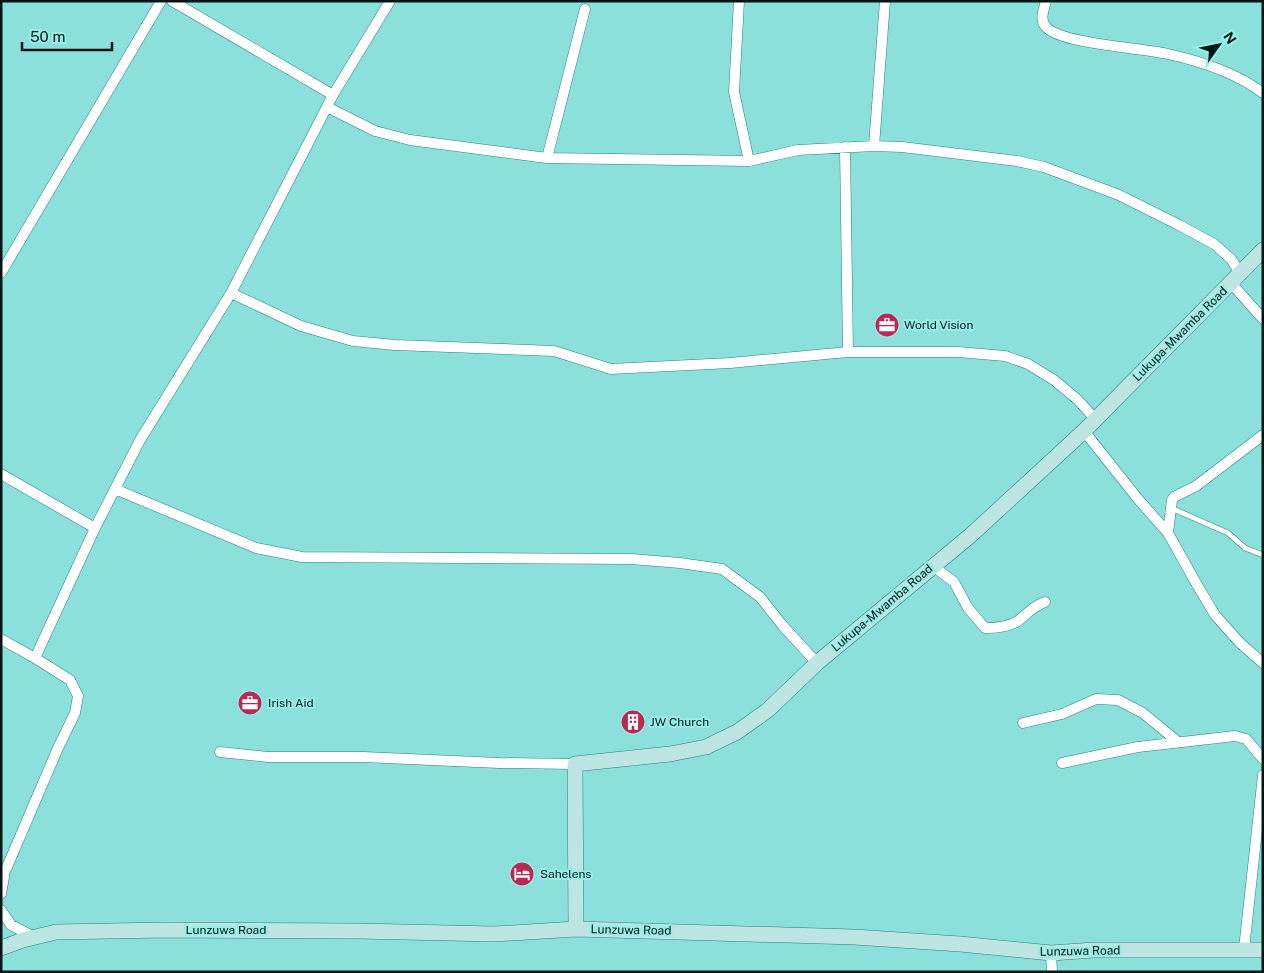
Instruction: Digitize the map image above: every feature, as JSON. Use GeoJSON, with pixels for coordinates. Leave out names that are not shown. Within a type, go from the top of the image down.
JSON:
{"type":"FeatureCollection","features":[{"type":"Feature","properties":{"kind":"street"},"geometry":{"type":"LineString","coordinates":[[1,273],[161,1]]}},
{"type":"Feature","properties":{"kind":"street"},"geometry":{"type":"LineString","coordinates":[[172,1],[332,95]]}},
{"type":"Feature","properties":{"kind":"street"},"geometry":{"type":"LineString","coordinates":[[35,658],[95,528],[140,440],[232,293],[326,106],[390,1]]}},
{"type":"Feature","properties":{"kind":"street"},"geometry":{"type":"LineString","coordinates":[[739,1],[734,92],[749,161]]}},
{"type":"Feature","properties":{"kind":"street"},"geometry":{"type":"LineString","coordinates":[[874,146],[885,1]]}},
{"type":"Feature","properties":{"kind":"street"},"geometry":{"type":"LineString","coordinates":[[1046,1],[1042,19],[1046,27],[1064,36],[1101,44],[1167,54],[1199,63],[1251,84],[1263,93]]}},
{"type":"Feature","properties":{"kind":"street"},"geometry":{"type":"LineString","coordinates":[[547,158],[585,9]]}},
{"type":"Feature","properties":{"kind":"street"},"geometry":{"type":"LineString","coordinates":[[326,106],[375,131],[410,140],[547,158],[749,161],[798,150],[874,146],[902,147],[1017,160],[1053,170],[1119,195],[1214,244],[1231,259],[1235,278],[1263,319]]}},
{"type":"Feature","properties":{"kind":"street"},"geometry":{"type":"LineString","coordinates":[[846,147],[848,352]]}},
{"type":"Feature","properties":{"kind":"street","name":"Lukupa-Mwamba Road"},"geometry":{"type":"LineString","coordinates":[[574,764],[670,754],[706,747],[737,732],[768,710],[817,663],[971,535],[1096,420],[1263,250]]}},
{"type":"Feature","properties":{"kind":"street"},"geometry":{"type":"LineString","coordinates":[[232,293],[301,326],[353,341],[415,346],[554,351],[611,369],[730,363],[848,352],[958,352],[1005,356],[1028,364],[1054,380],[1078,400],[1096,420]]}},
{"type":"Feature","properties":{"kind":"street"},"geometry":{"type":"LineString","coordinates":[[1084,431],[1138,499],[1168,533],[1214,615],[1240,643],[1263,663]]}},
{"type":"Feature","properties":{"kind":"street"},"geometry":{"type":"LineString","coordinates":[[1168,533],[1174,496],[1196,486],[1263,434]]}},
{"type":"Feature","properties":{"kind":"street"},"geometry":{"type":"LineString","coordinates":[[1,474],[95,528]]}},
{"type":"Feature","properties":{"kind":"street"},"geometry":{"type":"LineString","coordinates":[[115,489],[256,548],[302,557],[631,559],[722,569],[760,597],[783,626],[817,663]]}},
{"type":"Feature","properties":{"kind":"street"},"geometry":{"type":"LineString","coordinates":[[933,566],[954,582],[968,608],[985,628],[1001,628],[1016,622],[1037,604],[1045,602]]}},
{"type":"Feature","properties":{"kind":"street"},"geometry":{"type":"LineString","coordinates":[[1,639],[70,680],[78,696],[75,713],[1,881]]}},
{"type":"Feature","properties":{"kind":"street"},"geometry":{"type":"LineString","coordinates":[[1023,723],[1062,714],[1096,699],[1118,700],[1143,713],[1178,742]]}},
{"type":"Feature","properties":{"kind":"street"},"geometry":{"type":"LineString","coordinates":[[1062,763],[1138,747],[1235,736],[1246,739],[1263,759]]}},
{"type":"Feature","properties":{"kind":"street"},"geometry":{"type":"LineString","coordinates":[[220,752],[268,757],[363,757],[574,764],[576,929]]}},
{"type":"Feature","properties":{"kind":"street"},"geometry":{"type":"LineString","coordinates":[[1244,949],[1263,775]]}},
{"type":"Feature","properties":{"kind":"street"},"geometry":{"type":"LineString","coordinates":[[1,894],[6,871]]}},
{"type":"Feature","properties":{"kind":"street"},"geometry":{"type":"LineString","coordinates":[[1,910],[11,925],[34,938]]}},
{"type":"Feature","properties":{"kind":"street","name":"Lunzuwa Road"},"geometry":{"type":"LineString","coordinates":[[1,948],[56,932],[164,930],[494,934],[576,929],[854,937],[960,944],[1051,953],[1094,950],[1263,950]]}},
{"type":"Feature","properties":{"kind":"street"},"geometry":{"type":"LineString","coordinates":[[1051,953],[1052,972]]}},
{"type":"Feature","properties":{"kind":"lane"},"geometry":{"type":"LineString","coordinates":[[1171,507],[1228,533],[1245,548],[1263,555]]}},
{"type":"Feature","properties":{"kind":"place","name":"World Vision"},"geometry":{"type":"Point","coordinates":[887,325]}},
{"type":"Feature","properties":{"kind":"place","name":"Irish Aid"},"geometry":{"type":"Point","coordinates":[250,703]}},
{"type":"Feature","properties":{"kind":"place","name":"JW Church"},"geometry":{"type":"Point","coordinates":[633,722]}},
{"type":"Feature","properties":{"kind":"place","name":"Sahelens"},"geometry":{"type":"Point","coordinates":[522,874]}}]}
